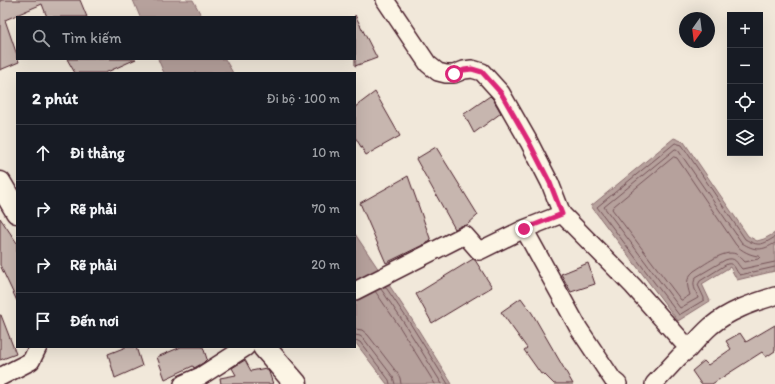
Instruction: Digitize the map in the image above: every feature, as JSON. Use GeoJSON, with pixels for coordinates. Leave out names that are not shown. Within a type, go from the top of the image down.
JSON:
{"type":"FeatureCollection","features":[{"type":"Feature","properties":{"kind":"main road"},"geometry":{"type":"LineString","coordinates":[[0,183],[16,210]]}},
{"type":"Feature","properties":{"kind":"main road"},"geometry":{"type":"LineString","coordinates":[[265,348],[296,384]]}},
{"type":"Feature","properties":{"kind":"street"},"geometry":{"type":"LineString","coordinates":[[385,0],[428,64],[438,72],[446,74],[454,74],[472,69],[482,72],[501,93],[550,183],[562,214],[633,286],[689,349]]}},
{"type":"Feature","properties":{"kind":"street"},"geometry":{"type":"LineString","coordinates":[[356,290],[465,235],[479,252],[524,229],[562,214]]}},
{"type":"Feature","properties":{"kind":"street"},"geometry":{"type":"LineString","coordinates":[[524,229],[578,329],[605,369],[618,384]]}},
{"type":"Feature","properties":{"kind":"street"},"geometry":{"type":"LineString","coordinates":[[654,384],[679,357],[711,327],[728,314],[753,303],[775,296]]}},
{"type":"Feature","properties":{"kind":"street"},"geometry":{"type":"LineString","coordinates":[[0,377],[31,361],[38,348]]}},
{"type":"Feature","properties":{"kind":"street"},"geometry":{"type":"LineString","coordinates":[[183,384],[201,376],[244,348]]}},
{"type":"Feature","properties":{"kind":"water"},"geometry":{"type":"Polygon","coordinates":[[[133,0],[193,0],[201,16],[140,16],[133,0]]]}},
{"type":"Feature","properties":{"kind":"water"},"geometry":{"type":"Polygon","coordinates":[[[158,60],[226,60],[232,72],[164,72],[158,60]]]}},
{"type":"Feature","properties":{"kind":"water"},"geometry":{"type":"Polygon","coordinates":[[[674,138],[684,142],[748,236],[757,241],[775,233],[775,271],[737,280],[730,267],[702,284],[710,301],[678,321],[591,206],[674,138]]]}},
{"type":"Feature","properties":{"kind":"water"},"geometry":{"type":"Polygon","coordinates":[[[356,236],[411,318],[452,384],[387,384],[356,343],[356,236]]]}},
{"type":"Feature","properties":{"kind":"building"},"geometry":{"type":"Polygon","coordinates":[[[0,0],[80,0],[87,16],[47,16],[42,4],[5,20],[16,52],[16,60],[18,60],[19,62],[0,70],[0,0]]]}},
{"type":"Feature","properties":{"kind":"building"},"geometry":{"type":"Polygon","coordinates":[[[356,17],[377,58],[355,66],[356,60],[356,17]]]}},
{"type":"Feature","properties":{"kind":"building"},"geometry":{"type":"Polygon","coordinates":[[[68,60],[134,60],[107,72],[74,72],[68,60]]]}},
{"type":"Feature","properties":{"kind":"building"},"geometry":{"type":"Polygon","coordinates":[[[375,92],[400,136],[366,155],[356,139],[356,106],[375,92]]]}},
{"type":"Feature","properties":{"kind":"building"},"geometry":{"type":"Polygon","coordinates":[[[490,96],[501,113],[474,133],[464,114],[490,96]]]}},
{"type":"Feature","properties":{"kind":"building"},"geometry":{"type":"Polygon","coordinates":[[[436,147],[478,215],[467,225],[455,229],[416,159],[436,147]]]}},
{"type":"Feature","properties":{"kind":"building"},"geometry":{"type":"Polygon","coordinates":[[[408,176],[431,241],[386,263],[360,203],[408,176]]]}},
{"type":"Feature","properties":{"kind":"building"},"geometry":{"type":"Polygon","coordinates":[[[0,218],[16,242],[16,299],[0,265],[0,218]]]}},
{"type":"Feature","properties":{"kind":"building"},"geometry":{"type":"Polygon","coordinates":[[[473,259],[492,287],[432,323],[416,294],[473,259]]]}},
{"type":"Feature","properties":{"kind":"building"},"geometry":{"type":"Polygon","coordinates":[[[588,263],[595,284],[571,292],[561,274],[588,263]]]}},
{"type":"Feature","properties":{"kind":"building"},"geometry":{"type":"Polygon","coordinates":[[[521,298],[532,313],[573,384],[554,384],[543,373],[541,374],[524,350],[527,348],[501,312],[521,298]]]}},
{"type":"Feature","properties":{"kind":"building"},"geometry":{"type":"Polygon","coordinates":[[[0,315],[16,354],[0,360],[0,315]]]}},
{"type":"Feature","properties":{"kind":"building"},"geometry":{"type":"Polygon","coordinates":[[[775,325],[775,351],[766,357],[762,352],[712,384],[701,384],[692,371],[704,361],[708,365],[731,349],[726,341],[740,333],[746,342],[775,325]]]}},
{"type":"Feature","properties":{"kind":"building"},"geometry":{"type":"Polygon","coordinates":[[[123,348],[136,348],[142,366],[115,378],[108,354],[123,348]]]}},
{"type":"Feature","properties":{"kind":"building"},"geometry":{"type":"Polygon","coordinates":[[[179,348],[203,348],[207,359],[194,368],[193,366],[165,379],[157,357],[179,348]]]}},
{"type":"Feature","properties":{"kind":"building"},"geometry":{"type":"Polygon","coordinates":[[[245,360],[251,371],[266,368],[273,384],[221,384],[220,378],[236,375],[232,368],[245,360]]]}},
{"type":"Feature","properties":{"kind":"route"},"geometry":{"type":"LineString","coordinates":[[454,74],[472,69],[482,72],[501,93],[550,183],[562,214],[524,229]]}}]}
